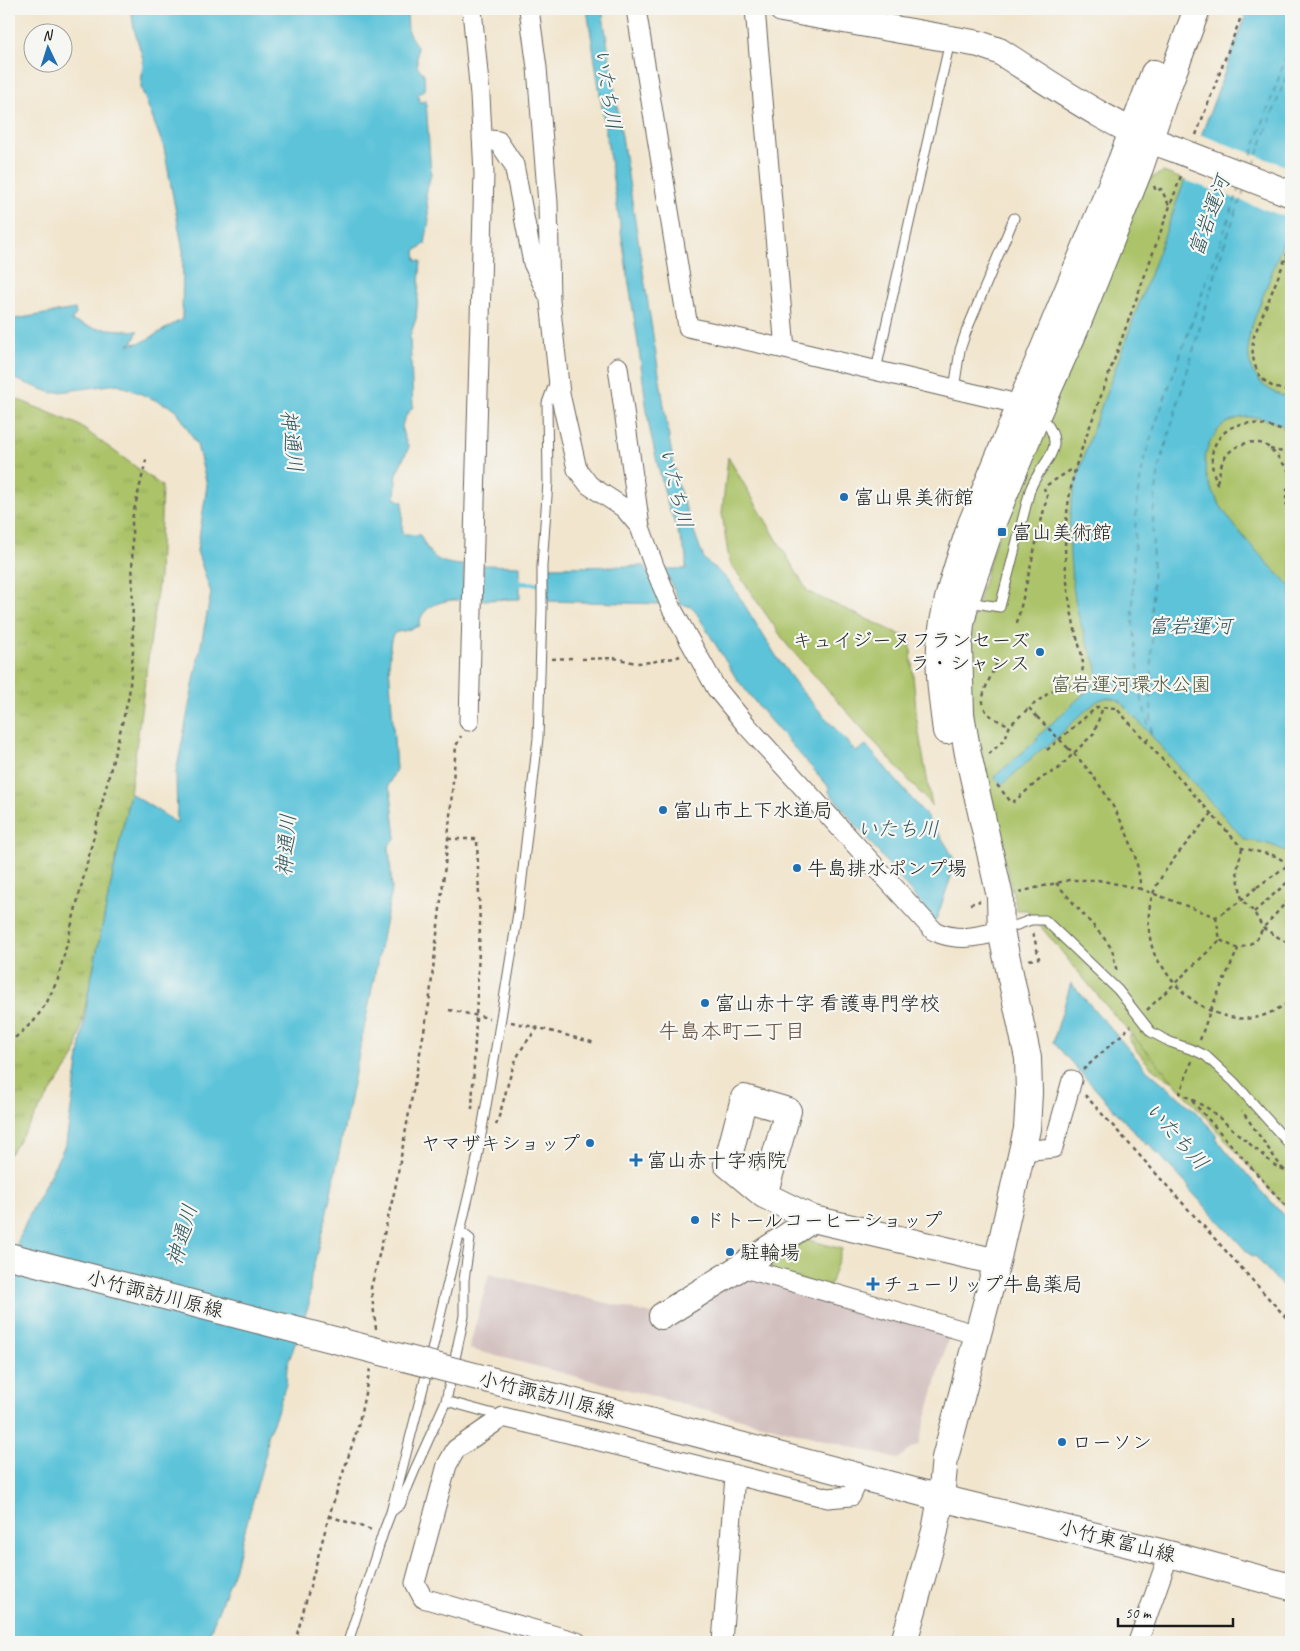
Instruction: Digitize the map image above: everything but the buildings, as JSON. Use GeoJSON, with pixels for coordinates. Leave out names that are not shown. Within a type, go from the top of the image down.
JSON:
{"type":"FeatureCollection","features":[{"type":"Feature","properties":{"kind":"street"},"geometry":{"type":"LineString","coordinates":[[469,721],[484,174],[480,95],[472,9]]}},
{"type":"Feature","properties":{"kind":"street"},"geometry":{"type":"LineString","coordinates":[[529,9],[537,68],[548,202],[550,301],[560,394],[577,468],[589,485],[624,508],[640,527]]}},
{"type":"Feature","properties":{"kind":"street"},"geometry":{"type":"LineString","coordinates":[[636,9],[688,327],[876,370],[1029,410]]}},
{"type":"Feature","properties":{"kind":"street"},"geometry":{"type":"LineString","coordinates":[[755,9],[785,349]]}},
{"type":"Feature","properties":{"kind":"street"},"geometry":{"type":"LineString","coordinates":[[782,9],[979,44],[998,51],[1110,120],[1140,136],[1185,155],[1291,194]]}},
{"type":"Feature","properties":{"kind":"street"},"geometry":{"type":"LineString","coordinates":[[1140,136],[1179,9]]}},
{"type":"Feature","properties":{"kind":"street"},"geometry":{"type":"LineString","coordinates":[[904,1642],[935,1530],[941,1498],[944,1464],[997,1262],[1027,1129],[1029,1093],[1028,1058],[1003,943],[984,900],[948,749],[940,674],[941,637],[948,597],[968,533],[1029,410],[1140,136],[1197,9]]}},
{"type":"Feature","properties":{"kind":"street"},"geometry":{"type":"LineString","coordinates":[[482,139],[498,141],[514,165],[533,263],[550,301]]}},
{"type":"Feature","properties":{"kind":"street"},"geometry":{"type":"LineString","coordinates":[[618,368],[640,527],[672,609],[716,688],[748,727],[934,931],[943,935],[1003,943]]}},
{"type":"Feature","properties":{"kind":"street"},"geometry":{"type":"LineString","coordinates":[[984,900],[968,754],[961,714],[959,645],[966,601],[1029,410]]}},
{"type":"Feature","properties":{"kind":"street"},"geometry":{"type":"LineString","coordinates":[[1022,1151],[1053,1148],[1075,1077]]}},
{"type":"Feature","properties":{"kind":"street"},"geometry":{"type":"LineString","coordinates":[[764,1195],[813,1219],[997,1262]]}},
{"type":"Feature","properties":{"kind":"street"},"geometry":{"type":"LineString","coordinates":[[662,1316],[813,1219]]}},
{"type":"Feature","properties":{"kind":"street","name":"小竹諏訪川原線"},"geometry":{"type":"LineString","coordinates":[[9,1256],[941,1498]]}},
{"type":"Feature","properties":{"kind":"street"},"geometry":{"type":"LineString","coordinates":[[741,1267],[978,1335]]}},
{"type":"Feature","properties":{"kind":"street"},"geometry":{"type":"LineString","coordinates":[[577,1642],[551,1639],[423,1598],[415,1583],[447,1465],[456,1448],[503,1417],[828,1498],[851,1496],[860,1476]]}},
{"type":"Feature","properties":{"kind":"street"},"geometry":{"type":"LineString","coordinates":[[722,1642],[735,1476]]}},
{"type":"Feature","properties":{"kind":"street","name":"小竹東富山線"},"geometry":{"type":"LineString","coordinates":[[941,1498],[1170,1554],[1291,1587]]}},
{"type":"Feature","properties":{"kind":"street"},"geometry":{"type":"LineString","coordinates":[[1138,1642],[1170,1554]]}},
{"type":"Feature","properties":{"kind":"lane"},"geometry":{"type":"LineString","coordinates":[[876,370],[950,38]]}},
{"type":"Feature","properties":{"kind":"lane"},"geometry":{"type":"LineString","coordinates":[[954,389],[960,350],[966,332],[1014,218]]}},
{"type":"Feature","properties":{"kind":"lane"},"geometry":{"type":"LineString","coordinates":[[348,1642],[391,1512],[423,1388],[480,1144],[498,1036],[518,913],[538,738],[542,566],[548,482],[547,403],[558,374]]}},
{"type":"Feature","properties":{"kind":"lane"},"geometry":{"type":"LineString","coordinates":[[1003,943],[1031,920],[1045,920],[1118,990],[1151,1032],[1170,1042],[1206,1056],[1234,1082],[1291,1146]]}},
{"type":"Feature","properties":{"kind":"lane"},"geometry":{"type":"LineString","coordinates":[[391,1512],[400,1505],[446,1401],[464,1316],[464,1280],[470,1239],[460,1231]]}},
{"type":"Feature","properties":{"kind":"lane"},"geometry":{"type":"LineString","coordinates":[[446,1401],[503,1417]]}},
{"type":"Feature","properties":{"kind":"path"},"geometry":{"type":"LineString","coordinates":[[986,757],[1005,740],[1010,725],[1029,708],[1050,692],[1076,684],[1084,673],[1066,580],[1067,503],[1077,462],[1170,207],[1185,155],[1244,9]]}},
{"type":"Feature","properties":{"kind":"path"},"geometry":{"type":"LineString","coordinates":[[1156,191],[1161,189],[1170,207]]}},
{"type":"Feature","properties":{"kind":"path"},"geometry":{"type":"LineString","coordinates":[[1291,244],[1254,336],[1252,350],[1254,364],[1265,381],[1291,393]]}},
{"type":"Feature","properties":{"kind":"path"},"geometry":{"type":"LineString","coordinates":[[1287,255],[1291,285]]}},
{"type":"Feature","properties":{"kind":"path"},"geometry":{"type":"LineString","coordinates":[[1291,434],[1267,425],[1252,422],[1233,426],[1214,444],[1212,461],[1217,485],[1222,461],[1236,446],[1256,443],[1265,445],[1291,474]]}},
{"type":"Feature","properties":{"kind":"path"},"geometry":{"type":"LineString","coordinates":[[1268,448],[1291,454]]}},
{"type":"Feature","properties":{"kind":"path"},"geometry":{"type":"LineString","coordinates":[[9,1043],[34,1020],[47,1002],[58,979],[129,696],[133,652],[132,519],[147,456]]}},
{"type":"Feature","properties":{"kind":"path"},"geometry":{"type":"LineString","coordinates":[[1291,480],[1286,489],[1286,502],[1291,519]]}},
{"type":"Feature","properties":{"kind":"path"},"geometry":{"type":"LineString","coordinates":[[1017,623],[1047,497],[1044,486]]}},
{"type":"Feature","properties":{"kind":"path"},"geometry":{"type":"LineString","coordinates":[[582,659],[614,658],[636,663],[653,662],[678,657],[694,647]]}},
{"type":"Feature","properties":{"kind":"path"},"geometry":{"type":"LineString","coordinates":[[548,659],[572,658]]}},
{"type":"Feature","properties":{"kind":"path"},"geometry":{"type":"LineString","coordinates":[[996,663],[985,689],[984,707],[986,713],[992,719],[1010,725]]}},
{"type":"Feature","properties":{"kind":"path"},"geometry":{"type":"LineString","coordinates":[[1047,750],[1097,707],[1116,708],[1242,848],[1276,856],[1291,864],[1216,917]]}},
{"type":"Feature","properties":{"kind":"path"},"geometry":{"type":"LineString","coordinates":[[1029,708],[1074,754],[1097,782],[1121,821],[1138,868],[1140,889]]}},
{"type":"Feature","properties":{"kind":"path"},"geometry":{"type":"LineString","coordinates":[[993,781],[1012,803],[1043,777],[1058,769],[1074,754],[1094,733],[1103,708]]}},
{"type":"Feature","properties":{"kind":"path"},"geometry":{"type":"LineString","coordinates":[[376,1331],[371,1288],[394,1189],[429,1004],[448,839],[456,746],[469,721]]}},
{"type":"Feature","properties":{"kind":"path"},"geometry":{"type":"LineString","coordinates":[[1146,741],[1151,735]]}},
{"type":"Feature","properties":{"kind":"path"},"geometry":{"type":"LineString","coordinates":[[1212,813],[1158,883],[1148,921],[1150,939],[1155,955],[1175,983],[1198,1005],[1213,1012],[1236,1018],[1254,1018],[1274,1012],[1291,1001]]}},
{"type":"Feature","properties":{"kind":"path"},"geometry":{"type":"LineString","coordinates":[[448,839],[477,839],[480,927],[472,1116]]}},
{"type":"Feature","properties":{"kind":"path"},"geometry":{"type":"LineString","coordinates":[[1242,848],[1237,871],[1242,900],[1254,912],[1263,928],[1291,945]]}},
{"type":"Feature","properties":{"kind":"path"},"geometry":{"type":"LineString","coordinates":[[1254,912],[1291,879]]}},
{"type":"Feature","properties":{"kind":"path"},"geometry":{"type":"LineString","coordinates":[[984,900],[1070,880],[1098,880],[1140,889],[1216,917]]}},
{"type":"Feature","properties":{"kind":"path"},"geometry":{"type":"LineString","coordinates":[[1056,883],[1112,949],[1117,967],[1118,990]]}},
{"type":"Feature","properties":{"kind":"path"},"geometry":{"type":"LineString","coordinates":[[1220,940],[1238,949],[1256,941],[1263,928],[1291,897]]}},
{"type":"Feature","properties":{"kind":"path"},"geometry":{"type":"LineString","coordinates":[[1216,917],[1220,940]]}},
{"type":"Feature","properties":{"kind":"path"},"geometry":{"type":"LineString","coordinates":[[1220,940],[1125,1032],[1075,1077],[1291,1323]]}},
{"type":"Feature","properties":{"kind":"path"},"geometry":{"type":"LineString","coordinates":[[527,1025],[593,1043]]}},
{"type":"Feature","properties":{"kind":"path"},"geometry":{"type":"LineString","coordinates":[[480,1144],[492,1135],[503,1106],[517,1058],[522,1048],[538,1028]]}},
{"type":"Feature","properties":{"kind":"path"},"geometry":{"type":"LineString","coordinates":[[1190,1099],[1291,1212]]}},
{"type":"Feature","properties":{"kind":"path"},"geometry":{"type":"LineString","coordinates":[[1282,1168],[1291,1176]]}},
{"type":"Feature","properties":{"kind":"path"},"geometry":{"type":"LineString","coordinates":[[295,1642],[329,1516],[358,1427],[370,1368]]}},
{"type":"Feature","properties":{"kind":"path"},"geometry":{"type":"LineString","coordinates":[[329,1516],[383,1533]]}},
{"type":"Feature","properties":{"kind":"shaded area"},"geometry":{"type":"Polygon","coordinates":[[[748,1273],[950,1332],[919,1443],[898,1459],[469,1349],[489,1274],[676,1320],[748,1273]]]}},
{"type":"Feature","properties":{"kind":"green space","name":"富岩運河環水公園"},"geometry":{"type":"Polygon","coordinates":[[[1163,172],[1291,219],[1291,1213],[1109,1009],[1027,910],[1017,910],[978,756],[969,686],[973,619],[994,546],[1142,183],[1163,172]]]}},
{"type":"Feature","properties":{"kind":"green space"},"geometry":{"type":"Polygon","coordinates":[[[9,396],[77,424],[162,486],[159,577],[130,793],[75,1056],[9,1155],[9,396]]]}},
{"type":"Feature","properties":{"kind":"green space"},"geometry":{"type":"Polygon","coordinates":[[[728,457],[808,592],[910,639],[917,722],[932,806],[788,646],[729,561],[722,513],[728,457]]]}},
{"type":"Feature","properties":{"kind":"green space"},"geometry":{"type":"Polygon","coordinates":[[[1135,1033],[1183,1067],[1176,1083],[1154,1070],[1142,1058],[1128,1037],[1135,1033]]]}},
{"type":"Feature","properties":{"kind":"green space"},"geometry":{"type":"Polygon","coordinates":[[[805,1239],[842,1249],[829,1288],[757,1267],[805,1239]]]}},
{"type":"Feature","properties":{"kind":"water","name":"神通川"},"geometry":{"type":"Polygon","coordinates":[[[131,9],[407,9],[408,32],[417,47],[417,66],[424,74],[425,90],[418,94],[420,102],[426,101],[431,174],[426,194],[429,220],[425,244],[415,251],[416,260],[421,261],[416,319],[410,336],[413,407],[405,417],[402,426],[409,447],[397,472],[395,498],[403,502],[402,533],[420,535],[436,558],[448,563],[464,565],[463,600],[435,604],[424,613],[419,626],[396,632],[391,638],[389,664],[396,769],[388,786],[391,793],[396,838],[389,845],[392,889],[328,1208],[311,1276],[309,1304],[287,1366],[286,1384],[267,1436],[266,1453],[234,1570],[206,1642],[9,1642],[9,1262],[28,1218],[66,1143],[89,989],[130,793],[177,823],[176,773],[211,593],[197,551],[207,485],[197,445],[176,409],[118,384],[52,393],[9,377],[9,320],[75,309],[76,314],[71,321],[94,328],[138,331],[133,342],[128,345],[143,342],[182,319],[183,251],[164,148],[141,88],[143,59],[134,29],[131,9]]]}},
{"type":"Feature","properties":{"kind":"water","name":"いたち川"},"geometry":{"type":"Polygon","coordinates":[[[587,9],[602,9],[670,444],[678,486],[704,559],[732,585],[778,659],[799,688],[856,752],[866,745],[929,819],[944,842],[955,865],[936,921],[829,792],[829,787],[767,717],[736,678],[694,609],[681,605],[664,569],[686,569],[686,555],[667,502],[649,426],[587,9]]]}},
{"type":"Feature","properties":{"kind":"water","name":"富岩運河"},"geometry":{"type":"Polygon","coordinates":[[[1248,9],[1291,9],[1291,221],[1250,331],[1248,348],[1250,364],[1262,384],[1271,391],[1291,399],[1291,429],[1255,417],[1231,421],[1221,427],[1213,437],[1207,449],[1205,461],[1207,477],[1224,512],[1251,546],[1291,587],[1291,717],[1288,720],[1291,723],[1291,855],[1269,844],[1245,840],[1121,702],[1115,699],[1107,698],[1097,702],[1002,785],[994,777],[1038,739],[1036,738],[1092,686],[1095,680],[1097,670],[1078,614],[1071,572],[1069,527],[1074,491],[1094,426],[1248,9]]]}},
{"type":"Feature","properties":{"kind":"water"},"geometry":{"type":"Polygon","coordinates":[[[483,565],[520,566],[520,599],[482,600],[483,565]]]}},
{"type":"Feature","properties":{"kind":"water","name":"いたち川"},"geometry":{"type":"Polygon","coordinates":[[[645,566],[663,604],[545,601],[546,567],[645,566]]]}},
{"type":"Feature","properties":{"kind":"water","name":"いたち川"},"geometry":{"type":"Polygon","coordinates":[[[1071,983],[1146,1069],[1194,1110],[1216,1134],[1216,1139],[1291,1224],[1291,1296],[1255,1256],[1252,1257],[1148,1143],[1146,1145],[1053,1042],[1071,983]]]}},
{"type":"Feature","properties":{"kind":"pier"},"geometry":{"type":"Polygon","coordinates":[[[1199,134],[1291,168],[1291,219],[1182,179],[1199,134]]]}},
{"type":"Feature","properties":{"kind":"waterway"},"geometry":{"type":"LineString","coordinates":[[515,583],[542,584]]}},
{"type":"Feature","properties":{"kind":"ferry route"},"geometry":{"type":"LineString","coordinates":[[1248,165],[1291,43]]}},
{"type":"Feature","properties":{"kind":"ferry route"},"geometry":{"type":"LineString","coordinates":[[1254,165],[1291,63]]}},
{"type":"Feature","properties":{"kind":"ferry route"},"geometry":{"type":"LineString","coordinates":[[1151,735],[1142,701],[1133,622],[1133,573],[1137,498],[1144,460],[1151,437],[1240,187]]}},
{"type":"Feature","properties":{"kind":"ferry route"},"geometry":{"type":"LineString","coordinates":[[1151,732],[1153,515],[1159,468],[1224,245],[1244,190]]}},
{"type":"Feature","properties":{"kind":"place","name":"富山県美術館"},"geometry":{"type":"Point","coordinates":[844,497]}},
{"type":"Feature","properties":{"kind":"place","name":"富山美術館"},"geometry":{"type":"Point","coordinates":[1002,532]}},
{"type":"Feature","properties":{"kind":"place","name":"キュイジーヌフランセーズ ラ・シャンス"},"geometry":{"type":"Point","coordinates":[1040,652]}},
{"type":"Feature","properties":{"kind":"place","name":"富山市上下水道局"},"geometry":{"type":"Point","coordinates":[663,810]}},
{"type":"Feature","properties":{"kind":"place","name":"牛島排水ポンプ場"},"geometry":{"type":"Point","coordinates":[797,868]}},
{"type":"Feature","properties":{"kind":"place","name":"富山赤十字 看護専門学校"},"geometry":{"type":"Point","coordinates":[705,1003]}},
{"type":"Feature","properties":{"kind":"place","name":"ヤマザキショップ"},"geometry":{"type":"Point","coordinates":[590,1143]}},
{"type":"Feature","properties":{"kind":"place","name":"富山赤十字病院"},"geometry":{"type":"Point","coordinates":[636,1160]}},
{"type":"Feature","properties":{"kind":"place","name":"ドトールコーヒーショップ"},"geometry":{"type":"Point","coordinates":[695,1220]}},
{"type":"Feature","properties":{"kind":"place","name":"駐輪場"},"geometry":{"type":"Point","coordinates":[730,1252]}},
{"type":"Feature","properties":{"kind":"place","name":"チューリップ牛島薬局"},"geometry":{"type":"Point","coordinates":[873,1284]}},
{"type":"Feature","properties":{"kind":"place","name":"ローソン"},"geometry":{"type":"Point","coordinates":[1062,1442]}},
{"type":"Feature","properties":{"kind":"district","name":"牛島本町二丁目"},"geometry":{"type":"Point","coordinates":[732,1031]}}]}
